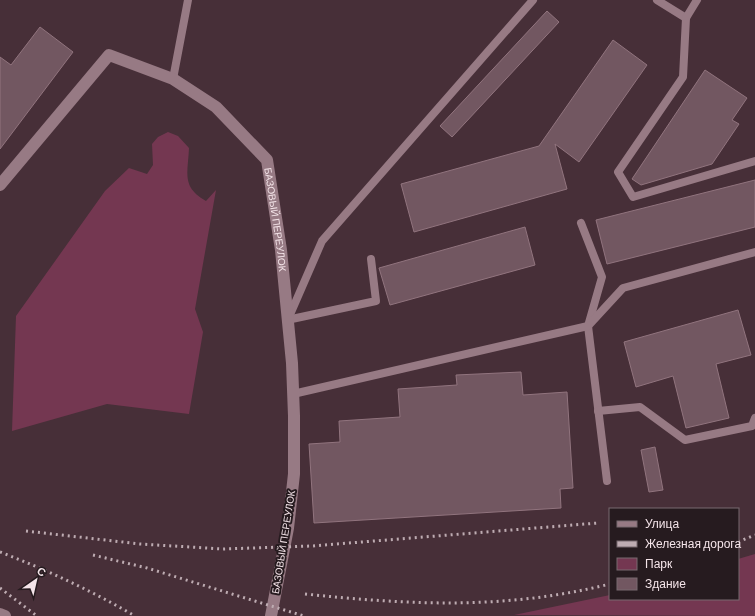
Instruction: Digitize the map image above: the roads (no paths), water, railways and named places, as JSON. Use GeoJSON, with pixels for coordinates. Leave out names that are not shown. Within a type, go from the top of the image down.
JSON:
{"type":"FeatureCollection","features":[{"type":"Feature","properties":{"kind":"street","name":"БАЗОВЫЙ ПЕРЕУЛОК"},"geometry":{"type":"LineString","coordinates":[[0,185],[109,55],[173,80],[216,107],[267,160],[282,250],[293,394],[294,474],[288,528],[271,616]]}},
{"type":"Feature","properties":{"kind":"street"},"geometry":{"type":"LineString","coordinates":[[0,614],[5,616]]}},
{"type":"Feature","properties":{"kind":"lane"},"geometry":{"type":"LineString","coordinates":[[173,80],[188,0]]}},
{"type":"Feature","properties":{"kind":"lane"},"geometry":{"type":"LineString","coordinates":[[287,320],[322,241],[533,0]]}},
{"type":"Feature","properties":{"kind":"lane"},"geometry":{"type":"LineString","coordinates":[[657,0],[686,18]]}},
{"type":"Feature","properties":{"kind":"lane"},"geometry":{"type":"LineString","coordinates":[[697,0],[686,18],[683,77],[618,172],[633,197],[755,161]]}},
{"type":"Feature","properties":{"kind":"lane"},"geometry":{"type":"LineString","coordinates":[[581,224],[602,277],[588,326],[607,481]]}},
{"type":"Feature","properties":{"kind":"lane"},"geometry":{"type":"LineString","coordinates":[[293,394],[588,326],[623,288],[755,252]]}},
{"type":"Feature","properties":{"kind":"lane"},"geometry":{"type":"LineString","coordinates":[[287,320],[376,301],[371,259]]}},
{"type":"Feature","properties":{"kind":"lane"},"geometry":{"type":"LineString","coordinates":[[598,411],[640,407],[685,440],[752,426],[755,418]]}},
{"type":"Feature","properties":{"kind":"railway"},"geometry":{"type":"LineString","coordinates":[[26,531],[140,544],[223,549],[312,546],[598,523]]}},
{"type":"Feature","properties":{"kind":"railway"},"geometry":{"type":"LineString","coordinates":[[739,542],[755,535]]}},
{"type":"Feature","properties":{"kind":"railway"},"geometry":{"type":"LineString","coordinates":[[0,552],[69,581],[135,616]]}},
{"type":"Feature","properties":{"kind":"railway"},"geometry":{"type":"LineString","coordinates":[[93,555],[147,568],[304,616]]}},
{"type":"Feature","properties":{"kind":"railway"},"geometry":{"type":"LineString","coordinates":[[305,594],[383,601],[458,603],[533,598],[609,584]]}},
{"type":"Feature","properties":{"kind":"railway"},"geometry":{"type":"LineString","coordinates":[[0,588],[37,616]]}}]}
